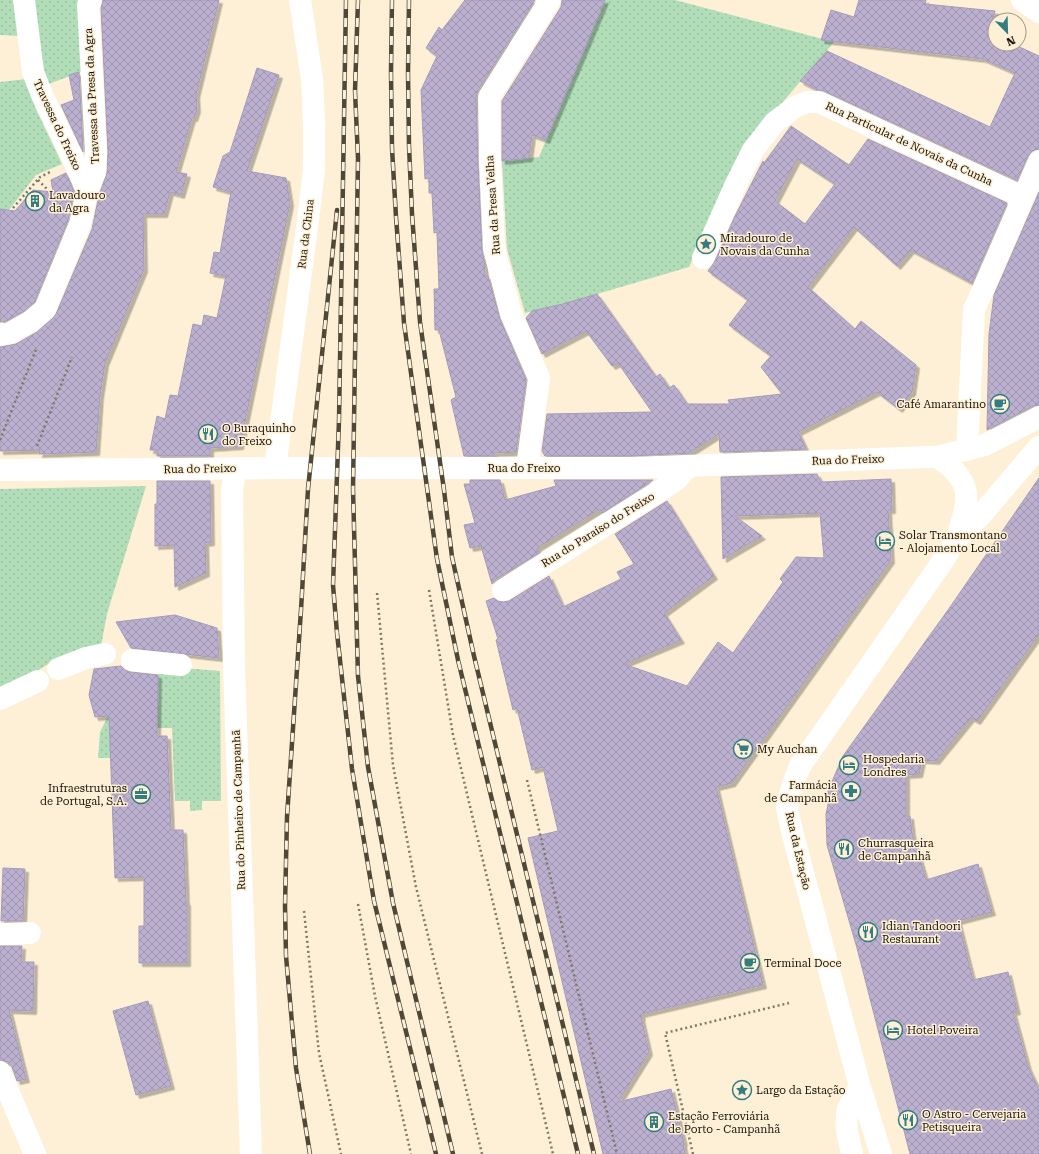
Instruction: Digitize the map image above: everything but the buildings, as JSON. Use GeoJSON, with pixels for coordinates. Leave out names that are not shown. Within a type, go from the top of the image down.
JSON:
{"type":"FeatureCollection","features":[{"type":"Feature","properties":{"kind":"street","name":"Travessa do Freixo"},"geometry":{"type":"LineString","coordinates":[[24,0],[33,72],[42,95],[87,191]]}},
{"type":"Feature","properties":{"kind":"street","name":"Travessa da Presa da Agra"},"geometry":{"type":"LineString","coordinates":[[87,191],[95,172],[96,153],[88,5],[91,0]]}},
{"type":"Feature","properties":{"kind":"street","name":"Rua da China"},"geometry":{"type":"LineString","coordinates":[[275,468],[314,169],[312,79],[300,0]]}},
{"type":"Feature","properties":{"kind":"street","name":"Rua da Presa Velha"},"geometry":{"type":"LineString","coordinates":[[527,468],[539,378],[511,314],[494,249],[490,164],[489,97],[550,0]]}},
{"type":"Feature","properties":{"kind":"street"},"geometry":{"type":"LineString","coordinates":[[1022,0],[1039,12]]}},
{"type":"Feature","properties":{"kind":"street","name":"Rua Particular de Novais da Cunha"},"geometry":{"type":"LineString","coordinates":[[703,258],[735,186],[753,150],[775,122],[794,107],[807,102],[819,102],[1023,197]]}},
{"type":"Feature","properties":{"kind":"street"},"geometry":{"type":"LineString","coordinates":[[967,450],[974,310],[1039,161]]}},
{"type":"Feature","properties":{"kind":"street"},"geometry":{"type":"LineString","coordinates":[[0,335],[10,333],[31,321],[45,309],[80,224],[87,191]]}},
{"type":"Feature","properties":{"kind":"street","name":"Rua do Freixo"},"geometry":{"type":"LineString","coordinates":[[0,470],[689,466],[937,457],[984,445],[1039,417]]}},
{"type":"Feature","properties":{"kind":"street","name":"Rua da Estação"},"geometry":{"type":"LineString","coordinates":[[881,1154],[860,1087],[787,808],[792,787],[800,766],[956,540],[981,515],[1039,447]]}},
{"type":"Feature","properties":{"kind":"street","name":"Rua da Estação"},"geometry":{"type":"LineString","coordinates":[[937,457],[952,466],[964,486],[966,496],[965,512],[956,540]]}},
{"type":"Feature","properties":{"kind":"street","name":"Rua do Paraíso do Freixo"},"geometry":{"type":"LineString","coordinates":[[503,590],[674,481],[689,466]]}},
{"type":"Feature","properties":{"kind":"street","name":"Rua do Pinheiro de Campanhã"},"geometry":{"type":"LineString","coordinates":[[239,468],[234,478],[232,490],[227,666],[251,1154]]}},
{"type":"Feature","properties":{"kind":"street"},"geometry":{"type":"LineString","coordinates":[[58,669],[86,658],[105,654]]}},
{"type":"Feature","properties":{"kind":"street"},"geometry":{"type":"LineString","coordinates":[[132,660],[181,665]]}},
{"type":"Feature","properties":{"kind":"street"},"geometry":{"type":"LineString","coordinates":[[0,699],[38,681]]}},
{"type":"Feature","properties":{"kind":"street"},"geometry":{"type":"LineString","coordinates":[[0,934],[30,933]]}},
{"type":"Feature","properties":{"kind":"street"},"geometry":{"type":"LineString","coordinates":[[0,1072],[35,1154]]}},
{"type":"Feature","properties":{"kind":"street"},"geometry":{"type":"LineString","coordinates":[[852,1154],[846,1125],[846,1117],[848,1108],[860,1087]]}},
{"type":"Feature","properties":{"kind":"path"},"geometry":{"type":"LineString","coordinates":[[13,208],[40,177],[74,161]]}},
{"type":"Feature","properties":{"kind":"path"},"geometry":{"type":"LineString","coordinates":[[38,180],[49,191]]}},
{"type":"Feature","properties":{"kind":"path"},"geometry":{"type":"LineString","coordinates":[[0,440],[37,347]]}},
{"type":"Feature","properties":{"kind":"path"},"geometry":{"type":"LineString","coordinates":[[28,470],[72,357]]}},
{"type":"Feature","properties":{"kind":"path"},"geometry":{"type":"LineString","coordinates":[[429,590],[453,735],[553,1154]]}},
{"type":"Feature","properties":{"kind":"path"},"geometry":{"type":"LineString","coordinates":[[377,593],[394,772],[416,887],[482,1154]]}},
{"type":"Feature","properties":{"kind":"path"},"geometry":{"type":"LineString","coordinates":[[527,780],[617,1154]]}},
{"type":"Feature","properties":{"kind":"path"},"geometry":{"type":"LineString","coordinates":[[358,904],[375,996],[411,1154]]}},
{"type":"Feature","properties":{"kind":"path"},"geometry":{"type":"LineString","coordinates":[[304,911],[319,1053],[341,1154]]}},
{"type":"Feature","properties":{"kind":"path"},"geometry":{"type":"LineString","coordinates":[[692,1154],[665,1033],[789,1002]]}},
{"type":"Feature","properties":{"kind":"green space"},"geometry":{"type":"Polygon","coordinates":[[[0,0],[17,0],[21,36],[0,35],[0,0]]]}},
{"type":"Feature","properties":{"kind":"green space"},"geometry":{"type":"Polygon","coordinates":[[[33,0],[82,0],[86,70],[46,85],[33,0]]]}},
{"type":"Feature","properties":{"kind":"green space"},"geometry":{"type":"Polygon","coordinates":[[[605,0],[675,0],[834,42],[746,145],[689,267],[563,304],[525,313],[507,249],[502,161],[539,157],[605,0]]]}},
{"type":"Feature","properties":{"kind":"green space"},"geometry":{"type":"Polygon","coordinates":[[[27,79],[35,107],[62,164],[36,175],[9,210],[0,209],[0,82],[27,79]]]}},
{"type":"Feature","properties":{"kind":"green space"},"geometry":{"type":"Polygon","coordinates":[[[146,486],[107,614],[101,646],[58,658],[17,683],[0,690],[0,489],[146,486]]]}},
{"type":"Feature","properties":{"kind":"green space"},"geometry":{"type":"Polygon","coordinates":[[[158,666],[220,671],[221,801],[202,801],[202,810],[190,811],[190,801],[175,801],[172,728],[149,728],[111,758],[98,758],[100,732],[108,716],[157,712],[158,666]]]}},
{"type":"Feature","properties":{"kind":"railway"},"geometry":{"type":"LineString","coordinates":[[346,0],[339,420],[333,585],[352,769],[374,901],[436,1154]]}},
{"type":"Feature","properties":{"kind":"railway"},"geometry":{"type":"LineString","coordinates":[[358,0],[355,91],[358,158],[353,489],[358,676],[368,767],[393,903],[453,1154]]}},
{"type":"Feature","properties":{"kind":"railway"},"geometry":{"type":"LineString","coordinates":[[392,0],[392,148],[404,323],[437,559],[458,660],[578,1154]]}},
{"type":"Feature","properties":{"kind":"railway"},"geometry":{"type":"LineString","coordinates":[[409,0],[409,146],[412,214],[420,322],[452,557],[474,656],[594,1154]]}},
{"type":"Feature","properties":{"kind":"railway"},"geometry":{"type":"LineString","coordinates":[[310,1154],[296,1068],[286,956],[285,906],[287,817],[308,489],[337,210]]}},
{"type":"Feature","properties":{"kind":"place","name":"Lavadouro da Agra"},"geometry":{"type":"Point","coordinates":[35,201]}},
{"type":"Feature","properties":{"kind":"place","name":"Miradouro de Novais da Cunha"},"geometry":{"type":"Point","coordinates":[706,244]}},
{"type":"Feature","properties":{"kind":"place","name":"Café Amarantino"},"geometry":{"type":"Point","coordinates":[1000,404]}},
{"type":"Feature","properties":{"kind":"place","name":"O Buraquinho do Freixo"},"geometry":{"type":"Point","coordinates":[208,434]}},
{"type":"Feature","properties":{"kind":"place","name":"Solar Transmontano - Alojamento Local"},"geometry":{"type":"Point","coordinates":[885,541]}},
{"type":"Feature","properties":{"kind":"place","name":"My Auchan"},"geometry":{"type":"Point","coordinates":[743,749]}},
{"type":"Feature","properties":{"kind":"place","name":"Hospedaria Londres"},"geometry":{"type":"Point","coordinates":[849,765]}},
{"type":"Feature","properties":{"kind":"place","name":"Farmácia de Campanhã"},"geometry":{"type":"Point","coordinates":[851,791]}},
{"type":"Feature","properties":{"kind":"place","name":"Infraestruturas de Portugal, S.A."},"geometry":{"type":"Point","coordinates":[141,794]}},
{"type":"Feature","properties":{"kind":"place","name":"Churrasqueira de Campanhã"},"geometry":{"type":"Point","coordinates":[844,849]}},
{"type":"Feature","properties":{"kind":"place","name":"Idian Tandoori Restaurant"},"geometry":{"type":"Point","coordinates":[868,932]}},
{"type":"Feature","properties":{"kind":"place","name":"Terminal Doce"},"geometry":{"type":"Point","coordinates":[750,963]}},
{"type":"Feature","properties":{"kind":"place","name":"Hotel Poveira"},"geometry":{"type":"Point","coordinates":[893,1030]}},
{"type":"Feature","properties":{"kind":"place","name":"Largo da Estação"},"geometry":{"type":"Point","coordinates":[742,1090]}},
{"type":"Feature","properties":{"kind":"place","name":"O Astro - Cervejaria Petisqueira"},"geometry":{"type":"Point","coordinates":[908,1120]}},
{"type":"Feature","properties":{"kind":"place","name":"Estação Ferroviária de Porto - Campanhã"},"geometry":{"type":"Point","coordinates":[654,1122]}}]}
